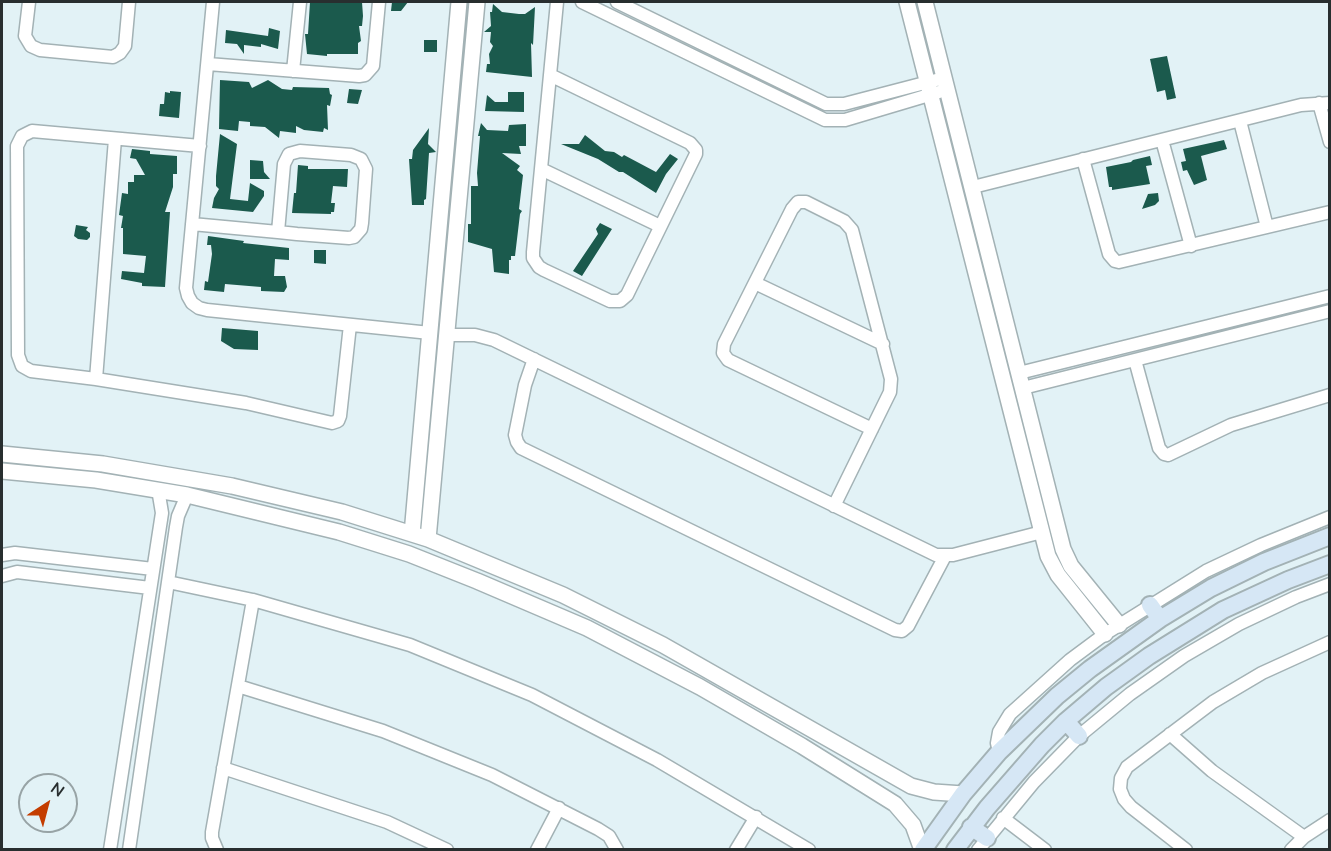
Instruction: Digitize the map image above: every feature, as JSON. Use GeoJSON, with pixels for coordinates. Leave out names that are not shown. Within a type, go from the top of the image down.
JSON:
{"type":"FeatureCollection","features":[{"type":"Feature","properties":{"kind":"main road"},"geometry":{"type":"LineString","coordinates":[[922,849],[963,794],[999,752],[1057,696],[1155,612],[1264,562],[1329,536]]}},
{"type":"Feature","properties":{"kind":"main road"},"geometry":{"type":"LineString","coordinates":[[955,849],[1019,771],[1066,721],[1106,687],[1149,656],[1223,610],[1329,564]]}},
{"type":"Feature","properties":{"kind":"main road"},"geometry":{"type":"LineString","coordinates":[[1211,588],[1223,610]]}},
{"type":"Feature","properties":{"kind":"main road"},"geometry":{"type":"LineString","coordinates":[[1066,721],[1079,736]]}},
{"type":"Feature","properties":{"kind":"main road"},"geometry":{"type":"LineString","coordinates":[[999,752],[1019,771]]}},
{"type":"Feature","properties":{"kind":"main road"},"geometry":{"type":"LineString","coordinates":[[971,827],[982,844]]}},
{"type":"Feature","properties":{"kind":"street"},"geometry":{"type":"LineString","coordinates":[[29,2],[25,36],[31,46],[40,50],[113,57],[125,46],[129,2]]}},
{"type":"Feature","properties":{"kind":"street"},"geometry":{"type":"LineString","coordinates":[[213,2],[186,288],[192,303],[199,308],[430,333]]}},
{"type":"Feature","properties":{"kind":"street"},"geometry":{"type":"LineString","coordinates":[[293,71],[300,2]]}},
{"type":"Feature","properties":{"kind":"street"},"geometry":{"type":"LineString","coordinates":[[208,64],[359,76],[370,71],[374,60],[379,2]]}},
{"type":"Feature","properties":{"kind":"street"},"geometry":{"type":"LineString","coordinates":[[412,534],[459,2]]}},
{"type":"Feature","properties":{"kind":"street"},"geometry":{"type":"LineString","coordinates":[[428,539],[477,2]]}},
{"type":"Feature","properties":{"kind":"street"},"geometry":{"type":"LineString","coordinates":[[550,75],[694,146],[696,154],[627,295],[620,302],[610,301],[539,267],[533,258],[541,170],[550,75],[557,2]]}},
{"type":"Feature","properties":{"kind":"street"},"geometry":{"type":"LineString","coordinates":[[582,2],[763,91],[818,117],[832,121],[846,120],[929,88]]}},
{"type":"Feature","properties":{"kind":"street"},"geometry":{"type":"LineString","coordinates":[[617,2],[832,105],[946,84]]}},
{"type":"Feature","properties":{"kind":"street"},"geometry":{"type":"LineString","coordinates":[[907,2],[1048,556],[1055,571],[1106,634]]}},
{"type":"Feature","properties":{"kind":"street"},"geometry":{"type":"LineString","coordinates":[[925,2],[1066,557],[1071,567],[1119,625]]}},
{"type":"Feature","properties":{"kind":"street"},"geometry":{"type":"LineString","coordinates":[[456,35],[474,37]]}},
{"type":"Feature","properties":{"kind":"street"},"geometry":{"type":"LineString","coordinates":[[763,91],[770,77]]}},
{"type":"Feature","properties":{"kind":"street"},"geometry":{"type":"LineString","coordinates":[[973,187],[1301,105],[1324,103],[1329,142]]}},
{"type":"Feature","properties":{"kind":"street"},"geometry":{"type":"LineString","coordinates":[[1240,121],[1267,227]]}},
{"type":"Feature","properties":{"kind":"street"},"geometry":{"type":"LineString","coordinates":[[200,146],[32,131],[22,136],[17,146],[19,361],[22,366],[31,371],[246,403],[335,422],[340,416],[350,325]]}},
{"type":"Feature","properties":{"kind":"street"},"geometry":{"type":"LineString","coordinates":[[96,379],[115,139]]}},
{"type":"Feature","properties":{"kind":"street"},"geometry":{"type":"LineString","coordinates":[[1162,140],[1191,246]]}},
{"type":"Feature","properties":{"kind":"street"},"geometry":{"type":"LineString","coordinates":[[192,224],[278,232],[349,238],[358,233],[362,223],[366,169],[361,159],[351,155],[300,151],[289,154],[284,164],[278,232]]}},
{"type":"Feature","properties":{"kind":"street"},"geometry":{"type":"LineString","coordinates":[[1083,159],[1112,258],[1119,262],[1329,212]]}},
{"type":"Feature","properties":{"kind":"street"},"geometry":{"type":"LineString","coordinates":[[541,170],[660,226]]}},
{"type":"Feature","properties":{"kind":"street"},"geometry":{"type":"LineString","coordinates":[[834,506],[872,429],[892,387],[883,344],[852,230],[844,221],[802,201],[794,205],[724,344],[723,353],[725,357],[872,429]]}},
{"type":"Feature","properties":{"kind":"street"},"geometry":{"type":"LineString","coordinates":[[437,256],[454,256]]}},
{"type":"Feature","properties":{"kind":"street"},"geometry":{"type":"LineString","coordinates":[[755,283],[883,344]]}},
{"type":"Feature","properties":{"kind":"street"},"geometry":{"type":"LineString","coordinates":[[1019,373],[1329,296]]}},
{"type":"Feature","properties":{"kind":"street"},"geometry":{"type":"LineString","coordinates":[[1023,388],[1329,311]]}},
{"type":"Feature","properties":{"kind":"street"},"geometry":{"type":"LineString","coordinates":[[447,334],[488,337],[932,554],[945,556],[1042,532]]}},
{"type":"Feature","properties":{"kind":"street"},"geometry":{"type":"LineString","coordinates":[[534,359],[525,385],[515,435],[521,448],[895,630],[902,631],[908,626],[945,556]]}},
{"type":"Feature","properties":{"kind":"street"},"geometry":{"type":"LineString","coordinates":[[1135,360],[1159,448],[1168,455],[1231,425],[1329,394]]}},
{"type":"Feature","properties":{"kind":"street"},"geometry":{"type":"LineString","coordinates":[[2,454],[103,464],[232,486],[342,512],[428,539],[563,595],[663,645],[911,786],[934,792],[963,794]]}},
{"type":"Feature","properties":{"kind":"street"},"geometry":{"type":"LineString","coordinates":[[1023,458],[1039,454]]}},
{"type":"Feature","properties":{"kind":"street"},"geometry":{"type":"LineString","coordinates":[[2,471],[96,480],[187,495],[339,532],[409,554],[480,582],[592,630],[700,687],[802,746],[895,804],[913,825],[922,849]]}},
{"type":"Feature","properties":{"kind":"street"},"geometry":{"type":"LineString","coordinates":[[110,849],[162,513],[158,489]]}},
{"type":"Feature","properties":{"kind":"street"},"geometry":{"type":"LineString","coordinates":[[129,849],[178,516],[187,495]]}},
{"type":"Feature","properties":{"kind":"street"},"geometry":{"type":"LineString","coordinates":[[999,752],[997,742],[999,732],[1010,714],[1070,660],[1106,634],[1119,625],[1155,612],[1206,571],[1329,517]]}},
{"type":"Feature","properties":{"kind":"street"},"geometry":{"type":"LineString","coordinates":[[2,555],[15,553],[153,569]]}},
{"type":"Feature","properties":{"kind":"street"},"geometry":{"type":"LineString","coordinates":[[480,582],[487,562]]}},
{"type":"Feature","properties":{"kind":"street"},"geometry":{"type":"LineString","coordinates":[[2,576],[17,572],[150,588]]}},
{"type":"Feature","properties":{"kind":"street"},"geometry":{"type":"LineString","coordinates":[[168,582],[253,600],[410,645],[531,695],[657,760],[809,849]]}},
{"type":"Feature","properties":{"kind":"street"},"geometry":{"type":"LineString","coordinates":[[982,844],[1034,782],[1079,736],[1130,694],[1184,656],[1239,624],[1329,584]]}},
{"type":"Feature","properties":{"kind":"street"},"geometry":{"type":"LineString","coordinates":[[217,849],[212,832],[253,600]]}},
{"type":"Feature","properties":{"kind":"street"},"geometry":{"type":"LineString","coordinates":[[1186,849],[1131,807],[1124,799],[1120,789],[1121,778],[1127,767],[1213,702],[1262,673],[1329,642]]}},
{"type":"Feature","properties":{"kind":"street"},"geometry":{"type":"LineString","coordinates":[[238,686],[398,736],[492,775],[609,836],[617,849]]}},
{"type":"Feature","properties":{"kind":"street"},"geometry":{"type":"LineString","coordinates":[[1170,734],[1212,771],[1304,837]]}},
{"type":"Feature","properties":{"kind":"street"},"geometry":{"type":"LineString","coordinates":[[223,768],[368,815],[447,849]]}},
{"type":"Feature","properties":{"kind":"street"},"geometry":{"type":"LineString","coordinates":[[537,849],[559,808]]}},
{"type":"Feature","properties":{"kind":"street"},"geometry":{"type":"LineString","coordinates":[[736,849],[756,818]]}},
{"type":"Feature","properties":{"kind":"street"},"geometry":{"type":"LineString","coordinates":[[1003,818],[1045,849]]}},
{"type":"Feature","properties":{"kind":"street"},"geometry":{"type":"LineString","coordinates":[[1291,849],[1329,820]]}},
{"type":"Feature","properties":{"kind":"building"},"geometry":{"type":"Polygon","coordinates":[[[310,2],[362,2],[363,16],[362,26],[359,26],[361,41],[358,43],[358,54],[327,54],[327,56],[307,54],[305,34],[308,34],[310,2]]]}},
{"type":"Feature","properties":{"kind":"building"},"geometry":{"type":"Polygon","coordinates":[[[392,2],[408,2],[401,11],[391,11],[392,2]]]}},
{"type":"Feature","properties":{"kind":"building"},"geometry":{"type":"Polygon","coordinates":[[[493,4],[502,12],[519,14],[525,14],[535,7],[533,45],[531,43],[532,77],[486,72],[493,46],[490,42],[491,32],[484,32],[491,26],[490,12],[492,12],[493,4]]]}},
{"type":"Feature","properties":{"kind":"building"},"geometry":{"type":"Polygon","coordinates":[[[269,28],[280,31],[278,49],[261,44],[261,47],[244,45],[244,54],[237,44],[225,43],[226,30],[268,36],[269,28]]]}},
{"type":"Feature","properties":{"kind":"building"},"geometry":{"type":"Polygon","coordinates":[[[424,40],[437,40],[437,52],[424,52],[424,40]]]}},
{"type":"Feature","properties":{"kind":"building"},"geometry":{"type":"Polygon","coordinates":[[[1167,56],[1176,98],[1167,100],[1165,90],[1157,92],[1150,59],[1167,56]]]}},
{"type":"Feature","properties":{"kind":"building"},"geometry":{"type":"Polygon","coordinates":[[[220,80],[249,82],[252,88],[268,80],[282,89],[329,88],[332,95],[330,106],[327,105],[328,130],[324,128],[323,132],[304,130],[296,126],[296,133],[280,131],[279,138],[265,127],[250,126],[250,122],[239,121],[238,131],[219,129],[220,80]]]}},
{"type":"Feature","properties":{"kind":"building"},"geometry":{"type":"Polygon","coordinates":[[[349,89],[362,90],[358,104],[347,103],[349,89]]]}},
{"type":"Feature","properties":{"kind":"building"},"geometry":{"type":"Polygon","coordinates":[[[170,91],[181,92],[179,118],[159,116],[160,104],[164,104],[165,92],[170,93],[170,91]]]}},
{"type":"Feature","properties":{"kind":"building"},"geometry":{"type":"Polygon","coordinates":[[[508,92],[524,92],[524,112],[485,111],[487,95],[495,102],[508,102],[508,92]]]}},
{"type":"Feature","properties":{"kind":"building"},"geometry":{"type":"Polygon","coordinates":[[[481,123],[487,130],[508,131],[509,125],[526,124],[526,146],[519,146],[521,154],[502,153],[520,166],[517,170],[523,175],[519,209],[522,211],[515,256],[511,256],[509,260],[509,274],[494,272],[492,249],[468,242],[468,224],[471,224],[471,186],[478,186],[480,136],[478,136],[481,123]]]}},
{"type":"Feature","properties":{"kind":"building"},"geometry":{"type":"Polygon","coordinates":[[[429,128],[428,144],[436,152],[429,153],[426,199],[424,205],[412,205],[409,159],[412,159],[413,150],[429,128]]]}},
{"type":"Feature","properties":{"kind":"building"},"geometry":{"type":"Polygon","coordinates":[[[220,134],[237,144],[230,199],[248,201],[250,183],[264,191],[264,196],[253,212],[212,208],[219,189],[216,186],[216,176],[220,134]]]}},
{"type":"Feature","properties":{"kind":"building"},"geometry":{"type":"Polygon","coordinates":[[[585,135],[605,151],[614,152],[622,157],[624,155],[656,172],[670,154],[678,159],[666,174],[656,193],[598,159],[561,144],[579,144],[585,135]]]}},
{"type":"Feature","properties":{"kind":"building"},"geometry":{"type":"Polygon","coordinates":[[[1224,140],[1227,149],[1201,156],[1207,180],[1194,185],[1187,170],[1183,171],[1181,162],[1186,161],[1183,149],[1224,140]]]}},
{"type":"Feature","properties":{"kind":"building"},"geometry":{"type":"Polygon","coordinates":[[[132,149],[150,151],[150,154],[177,156],[177,174],[173,174],[173,187],[165,212],[170,212],[165,287],[142,286],[142,283],[121,279],[122,271],[144,273],[146,256],[123,254],[123,228],[121,228],[123,216],[119,215],[122,193],[128,194],[128,182],[134,182],[134,175],[145,175],[136,159],[130,158],[132,149]]]}},
{"type":"Feature","properties":{"kind":"building"},"geometry":{"type":"Polygon","coordinates":[[[1150,156],[1152,165],[1146,166],[1150,184],[1112,190],[1112,187],[1109,187],[1106,167],[1150,156]]]}},
{"type":"Feature","properties":{"kind":"building"},"geometry":{"type":"Polygon","coordinates":[[[250,160],[263,161],[264,172],[270,179],[250,179],[250,160]]]}},
{"type":"Feature","properties":{"kind":"building"},"geometry":{"type":"Polygon","coordinates":[[[298,165],[308,166],[308,169],[348,169],[347,187],[333,186],[331,203],[335,203],[334,212],[331,214],[292,213],[298,165]]]}},
{"type":"Feature","properties":{"kind":"building"},"geometry":{"type":"Polygon","coordinates":[[[1158,193],[1159,201],[1155,205],[1142,209],[1148,194],[1158,193]]]}},
{"type":"Feature","properties":{"kind":"building"},"geometry":{"type":"Polygon","coordinates":[[[600,223],[612,229],[582,276],[573,271],[598,234],[596,229],[600,223]]]}},
{"type":"Feature","properties":{"kind":"building"},"geometry":{"type":"Polygon","coordinates":[[[76,225],[88,227],[86,230],[90,233],[90,237],[87,240],[74,236],[76,225]]]}},
{"type":"Feature","properties":{"kind":"building"},"geometry":{"type":"Polygon","coordinates":[[[208,236],[289,248],[289,260],[275,259],[274,276],[285,276],[287,287],[284,292],[261,291],[261,287],[225,284],[224,292],[204,290],[205,281],[208,282],[212,254],[211,245],[207,245],[208,236]]]}},
{"type":"Feature","properties":{"kind":"building"},"geometry":{"type":"Polygon","coordinates":[[[314,250],[326,250],[326,264],[314,263],[314,250]]]}},
{"type":"Feature","properties":{"kind":"building"},"geometry":{"type":"Polygon","coordinates":[[[222,328],[258,331],[258,350],[234,349],[221,341],[222,328]]]}}]}
